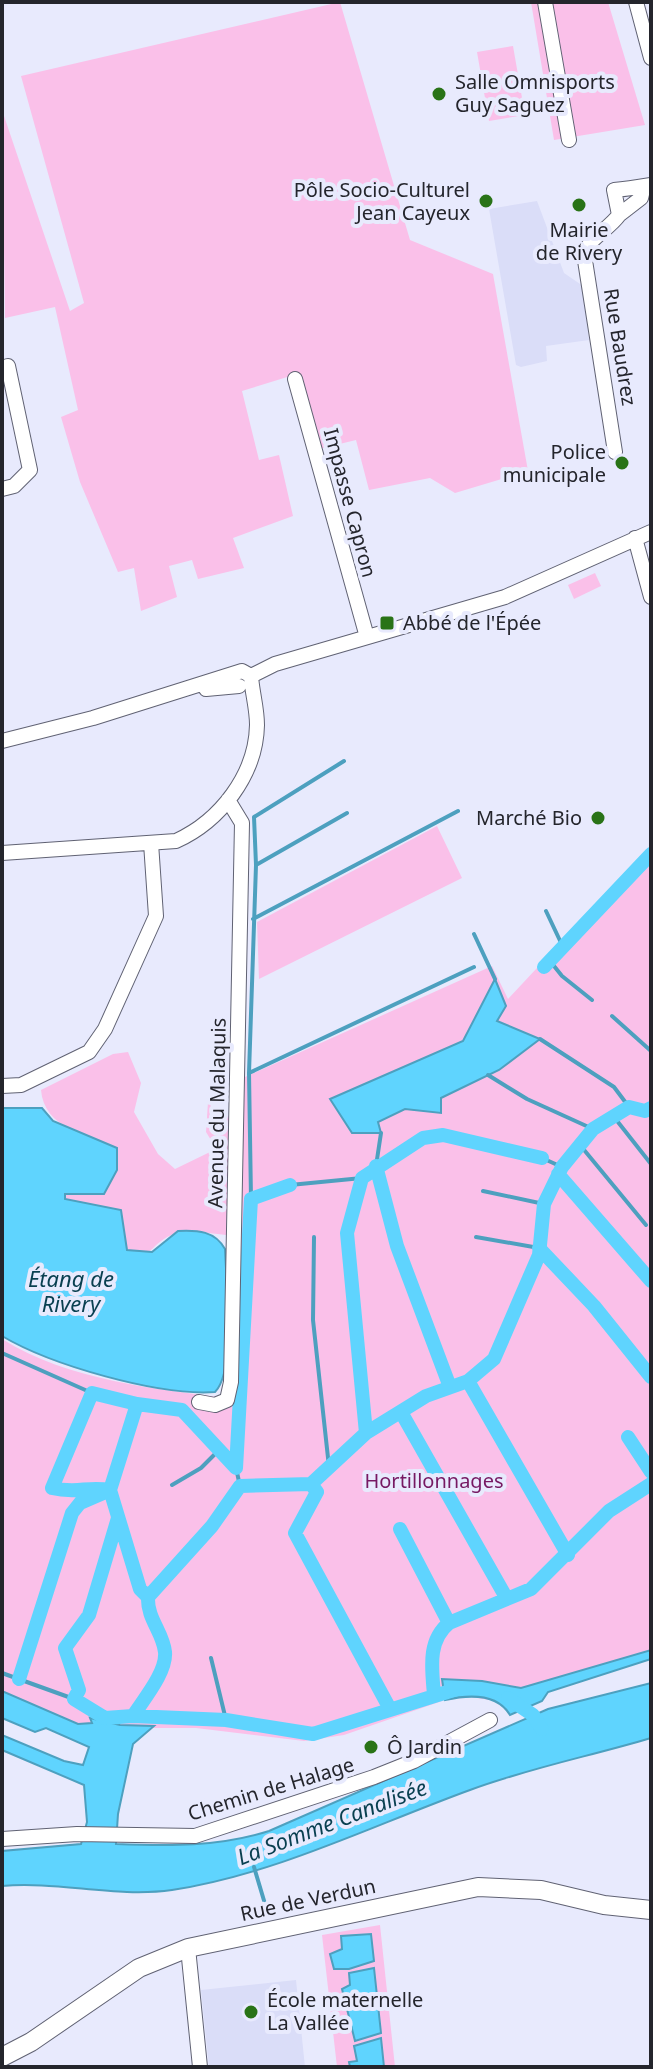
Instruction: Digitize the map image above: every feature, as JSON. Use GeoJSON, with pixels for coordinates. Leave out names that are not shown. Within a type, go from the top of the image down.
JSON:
{"type":"FeatureCollection","features":[{"type":"Feature","properties":{"kind":"street"},"geometry":{"type":"LineString","coordinates":[[545,2],[569,140]]}},
{"type":"Feature","properties":{"kind":"street"},"geometry":{"type":"LineString","coordinates":[[636,2],[651,58]]}},
{"type":"Feature","properties":{"kind":"street","name":"Rue Baudrez"},"geometry":{"type":"LineString","coordinates":[[619,215],[614,190],[648,186]]}},
{"type":"Feature","properties":{"kind":"street","name":"Rue Baudrez"},"geometry":{"type":"LineString","coordinates":[[615,452],[584,254],[594,237],[608,229],[619,215],[641,198],[648,186]]}},
{"type":"Feature","properties":{"kind":"street"},"geometry":{"type":"LineString","coordinates":[[2,368],[8,366],[7,387],[30,470],[14,486],[2,489]]}},
{"type":"Feature","properties":{"kind":"street","name":"Impasse Capron"},"geometry":{"type":"LineString","coordinates":[[295,379],[367,637]]}},
{"type":"Feature","properties":{"kind":"street"},"geometry":{"type":"LineString","coordinates":[[2,741],[189,690],[244,681],[275,664],[524,589],[651,532]]}},
{"type":"Feature","properties":{"kind":"street"},"geometry":{"type":"LineString","coordinates":[[635,538],[651,597]]}},
{"type":"Feature","properties":{"kind":"street"},"geometry":{"type":"LineString","coordinates":[[2,853],[176,841],[200,830],[241,782],[253,754],[257,715],[244,681]]}},
{"type":"Feature","properties":{"kind":"street","name":"Avenue du Malaquis"},"geometry":{"type":"LineString","coordinates":[[199,1402],[215,1405],[227,1400],[231,1382],[242,823],[228,800]]}},
{"type":"Feature","properties":{"kind":"street"},"geometry":{"type":"LineString","coordinates":[[2,1086],[21,1085],[89,1052],[105,1029],[156,916],[151,843]]}},
{"type":"Feature","properties":{"kind":"street","name":"Chemin de Halage"},"geometry":{"type":"LineString","coordinates":[[2,1839],[77,1834],[195,1836],[211,1828],[258,1818],[300,1799],[343,1789],[414,1761],[490,1720]]}},
{"type":"Feature","properties":{"kind":"street","name":"Rue de Verdun"},"geometry":{"type":"LineString","coordinates":[[2,2057],[31,2042],[139,1968],[188,1948],[478,1887],[541,1890],[614,1907],[651,1910]]}},
{"type":"Feature","properties":{"kind":"street"},"geometry":{"type":"LineString","coordinates":[[188,1948],[200,2067]]}},
{"type":"Feature","properties":{"kind":"shaded area"},"geometry":{"type":"Polygon","coordinates":[[[537,201],[564,273],[583,286],[589,340],[546,346],[547,361],[521,367],[516,365],[489,209],[537,201]]]}},
{"type":"Feature","properties":{"kind":"shaded area","name":"École maternelle La Vallée"},"geometry":{"type":"Polygon","coordinates":[[[296,1980],[305,2067],[209,2067],[201,1990],[296,1980]]]}},
{"type":"Feature","properties":{"kind":"green space"},"geometry":{"type":"Polygon","coordinates":[[[340,2],[410,240],[493,274],[528,471],[455,493],[430,478],[369,490],[356,440],[319,449],[297,374],[242,391],[259,460],[279,455],[293,516],[233,538],[244,568],[198,579],[192,560],[169,566],[177,597],[141,611],[134,568],[118,572],[80,482],[61,417],[78,410],[55,307],[5,318],[2,110],[70,311],[84,303],[21,76],[340,2]]]}},
{"type":"Feature","properties":{"kind":"green space"},"geometry":{"type":"Polygon","coordinates":[[[531,2],[608,2],[645,125],[554,140],[531,2]]]}},
{"type":"Feature","properties":{"kind":"green space"},"geometry":{"type":"Polygon","coordinates":[[[513,46],[525,115],[489,121],[477,52],[513,46]]]}},
{"type":"Feature","properties":{"kind":"green space"},"geometry":{"type":"Polygon","coordinates":[[[595,573],[601,586],[574,599],[568,585],[595,573]]]}},
{"type":"Feature","properties":{"kind":"green space"},"geometry":{"type":"Polygon","coordinates":[[[437,826],[462,878],[259,979],[257,922],[437,826]]]}},
{"type":"Feature","properties":{"kind":"green space","name":"Hortillonnages"},"geometry":{"type":"Polygon","coordinates":[[[651,846],[651,1657],[497,1701],[470,1697],[445,1700],[344,1735],[304,1741],[196,1728],[140,1728],[115,1755],[2,1709],[2,1339],[56,1365],[84,1374],[144,1387],[233,1399],[245,1077],[492,966],[508,999],[651,846]]]}},
{"type":"Feature","properties":{"kind":"green space"},"geometry":{"type":"Polygon","coordinates":[[[128,1052],[141,1083],[134,1112],[158,1154],[175,1169],[210,1152],[214,1145],[206,1132],[208,1102],[216,1113],[231,1117],[226,1235],[181,1232],[167,1237],[147,1252],[127,1250],[121,1210],[65,1199],[65,1194],[117,1148],[58,1122],[44,1103],[41,1090],[113,1054],[128,1052]]]}},
{"type":"Feature","properties":{"kind":"green space"},"geometry":{"type":"Polygon","coordinates":[[[380,1925],[395,2067],[337,2067],[322,1935],[380,1925]]]}},
{"type":"Feature","properties":{"kind":"water"},"geometry":{"type":"Polygon","coordinates":[[[495,979],[506,1006],[497,1021],[540,1039],[499,1070],[441,1098],[441,1113],[405,1109],[378,1122],[381,1133],[352,1133],[330,1099],[463,1041],[495,979]]]}},
{"type":"Feature","properties":{"kind":"water","name":"Étang de Rivery"},"geometry":{"type":"Polygon","coordinates":[[[2,1108],[42,1108],[53,1121],[117,1148],[117,1170],[104,1194],[65,1194],[65,1199],[121,1210],[127,1250],[152,1252],[178,1231],[205,1233],[221,1243],[225,1249],[228,1346],[222,1381],[215,1392],[135,1384],[48,1358],[2,1336],[2,1108]]]}},
{"type":"Feature","properties":{"kind":"water"},"geometry":{"type":"Polygon","coordinates":[[[651,1650],[651,1659],[548,1692],[542,1701],[510,1715],[490,1699],[463,1697],[445,1700],[442,1679],[482,1681],[521,1688],[651,1650]]]}},
{"type":"Feature","properties":{"kind":"water","name":"La Somme Canalisée"},"geometry":{"type":"Polygon","coordinates":[[[651,1683],[651,1738],[492,1782],[323,1848],[249,1873],[211,1883],[151,1892],[2,1886],[2,1851],[81,1844],[87,1822],[84,1785],[2,1750],[2,1735],[64,1761],[83,1765],[89,1747],[46,1728],[35,1732],[2,1718],[2,1691],[78,1724],[92,1723],[90,1718],[120,1725],[154,1726],[133,1744],[118,1814],[116,1844],[175,1845],[212,1843],[269,1831],[548,1709],[651,1683]]]}},
{"type":"Feature","properties":{"kind":"water"},"geometry":{"type":"Polygon","coordinates":[[[371,1934],[374,1961],[349,1969],[334,1969],[330,1954],[342,1949],[341,1936],[371,1934]]]}},
{"type":"Feature","properties":{"kind":"water"},"geometry":{"type":"Polygon","coordinates":[[[374,1968],[381,2033],[355,2041],[342,1989],[350,1985],[349,1973],[374,1968]]]}},
{"type":"Feature","properties":{"kind":"water"},"geometry":{"type":"Polygon","coordinates":[[[381,2038],[384,2067],[350,2067],[349,2062],[357,2061],[354,2046],[381,2038]]]}},
{"type":"Feature","properties":{"kind":"waterway"},"geometry":{"type":"LineString","coordinates":[[251,1199],[249,1073],[256,865],[254,817],[344,761]]}},
{"type":"Feature","properties":{"kind":"waterway"},"geometry":{"type":"LineString","coordinates":[[253,919],[458,811]]}},
{"type":"Feature","properties":{"kind":"waterway"},"geometry":{"type":"LineString","coordinates":[[256,865],[347,813]]}},
{"type":"Feature","properties":{"kind":"waterway"},"geometry":{"type":"LineString","coordinates":[[544,967],[651,854]]}},
{"type":"Feature","properties":{"kind":"waterway"},"geometry":{"type":"LineString","coordinates":[[546,911],[563,947]]}},
{"type":"Feature","properties":{"kind":"waterway"},"geometry":{"type":"LineString","coordinates":[[474,934],[495,979]]}},
{"type":"Feature","properties":{"kind":"waterway"},"geometry":{"type":"LineString","coordinates":[[550,961],[562,976],[592,1000]]}},
{"type":"Feature","properties":{"kind":"waterway"},"geometry":{"type":"LineString","coordinates":[[249,1073],[474,967]]}},
{"type":"Feature","properties":{"kind":"waterway"},"geometry":{"type":"LineString","coordinates":[[612,1016],[651,1051]]}},
{"type":"Feature","properties":{"kind":"waterway"},"geometry":{"type":"LineString","coordinates":[[540,1039],[614,1087],[629,1107]]}},
{"type":"Feature","properties":{"kind":"waterway"},"geometry":{"type":"LineString","coordinates":[[488,1075],[527,1099],[593,1129]]}},
{"type":"Feature","properties":{"kind":"waterway"},"geometry":{"type":"LineString","coordinates":[[366,1433],[426,1396],[468,1381],[494,1359],[539,1255],[544,1204],[562,1167],[593,1129],[629,1107],[645,1111],[651,1108]]}},
{"type":"Feature","properties":{"kind":"waterway"},"geometry":{"type":"LineString","coordinates":[[614,1117],[651,1164]]}},
{"type":"Feature","properties":{"kind":"waterway"},"geometry":{"type":"LineString","coordinates":[[376,1166],[381,1133]]}},
{"type":"Feature","properties":{"kind":"waterway"},"geometry":{"type":"LineString","coordinates":[[118,1518],[89,1615],[65,1648],[79,1690],[74,1699],[105,1718],[133,1716],[154,1686],[165,1660],[165,1652],[150,1612],[148,1597],[212,1526],[240,1486],[311,1484],[366,1433],[347,1233],[362,1178],[423,1138],[443,1135],[542,1158]]}},
{"type":"Feature","properties":{"kind":"waterway"},"geometry":{"type":"LineString","coordinates":[[580,1145],[646,1225]]}},
{"type":"Feature","properties":{"kind":"waterway"},"geometry":{"type":"LineString","coordinates":[[542,1158],[562,1167]]}},
{"type":"Feature","properties":{"kind":"waterway"},"geometry":{"type":"LineString","coordinates":[[376,1166],[397,1246],[450,1387]]}},
{"type":"Feature","properties":{"kind":"waterway"},"geometry":{"type":"LineString","coordinates":[[558,1174],[651,1281]]}},
{"type":"Feature","properties":{"kind":"waterway"},"geometry":{"type":"LineString","coordinates":[[290,1185],[362,1178]]}},
{"type":"Feature","properties":{"kind":"waterway"},"geometry":{"type":"LineString","coordinates":[[19,1679],[72,1513],[80,1503],[110,1490],[137,1404],[182,1410],[236,1468],[251,1199],[290,1185]]}},
{"type":"Feature","properties":{"kind":"waterway"},"geometry":{"type":"LineString","coordinates":[[483,1191],[544,1204]]}},
{"type":"Feature","properties":{"kind":"waterway"},"geometry":{"type":"LineString","coordinates":[[314,1237],[313,1320],[329,1467]]}},
{"type":"Feature","properties":{"kind":"waterway"},"geometry":{"type":"LineString","coordinates":[[476,1237],[539,1248]]}},
{"type":"Feature","properties":{"kind":"waterway"},"geometry":{"type":"LineString","coordinates":[[539,1248],[594,1306],[651,1377]]}},
{"type":"Feature","properties":{"kind":"waterway"},"geometry":{"type":"LineString","coordinates":[[2,1353],[92,1393]]}},
{"type":"Feature","properties":{"kind":"waterway"},"geometry":{"type":"LineString","coordinates":[[468,1381],[568,1555]]}},
{"type":"Feature","properties":{"kind":"waterway"},"geometry":{"type":"LineString","coordinates":[[137,1404],[92,1393],[52,1488],[110,1490],[140,1589],[148,1597]]}},
{"type":"Feature","properties":{"kind":"waterway"},"geometry":{"type":"LineString","coordinates":[[401,1412],[507,1599]]}},
{"type":"Feature","properties":{"kind":"waterway"},"geometry":{"type":"LineString","coordinates":[[628,1437],[651,1472]]}},
{"type":"Feature","properties":{"kind":"waterway"},"geometry":{"type":"LineString","coordinates":[[172,1485],[201,1468],[219,1450]]}},
{"type":"Feature","properties":{"kind":"waterway"},"geometry":{"type":"LineString","coordinates":[[236,1468],[240,1486]]}},
{"type":"Feature","properties":{"kind":"waterway"},"geometry":{"type":"LineString","coordinates":[[311,1484],[317,1492],[295,1533],[390,1709]]}},
{"type":"Feature","properties":{"kind":"waterway"},"geometry":{"type":"LineString","coordinates":[[434,1695],[434,1647],[449,1623],[531,1589],[609,1511],[651,1484]]}},
{"type":"Feature","properties":{"kind":"waterway"},"geometry":{"type":"LineString","coordinates":[[400,1529],[449,1623]]}},
{"type":"Feature","properties":{"kind":"waterway"},"geometry":{"type":"LineString","coordinates":[[211,1658],[226,1720]]}},
{"type":"Feature","properties":{"kind":"waterway"},"geometry":{"type":"LineString","coordinates":[[2,1673],[74,1699]]}},
{"type":"Feature","properties":{"kind":"waterway"},"geometry":{"type":"LineString","coordinates":[[133,1716],[226,1720],[313,1734],[460,1688]]}},
{"type":"Feature","properties":{"kind":"waterway"},"geometry":{"type":"LineString","coordinates":[[508,1698],[533,1715],[542,1729]]}},
{"type":"Feature","properties":{"kind":"waterway","name":"La Somme Canalisée"},"geometry":{"type":"LineString","coordinates":[[254,1867],[268,1914]]}},
{"type":"Feature","properties":{"kind":"place","name":"Salle Omnisports Guy Saguez"},"geometry":{"type":"Point","coordinates":[439,94]}},
{"type":"Feature","properties":{"kind":"place","name":"Pôle Socio-Culturel Jean Cayeux"},"geometry":{"type":"Point","coordinates":[486,201]}},
{"type":"Feature","properties":{"kind":"place","name":"Mairie de Rivery"},"geometry":{"type":"Point","coordinates":[579,205]}},
{"type":"Feature","properties":{"kind":"place","name":"Police municipale"},"geometry":{"type":"Point","coordinates":[622,463]}},
{"type":"Feature","properties":{"kind":"place","name":"Abbé de l'Épée"},"geometry":{"type":"Point","coordinates":[387,623]}},
{"type":"Feature","properties":{"kind":"place","name":"Marché Bio"},"geometry":{"type":"Point","coordinates":[598,818]}},
{"type":"Feature","properties":{"kind":"place","name":"Ô Jardin"},"geometry":{"type":"Point","coordinates":[371,1747]}},
{"type":"Feature","properties":{"kind":"place","name":"École maternelle La Vallée"},"geometry":{"type":"Point","coordinates":[251,2012]}}]}
